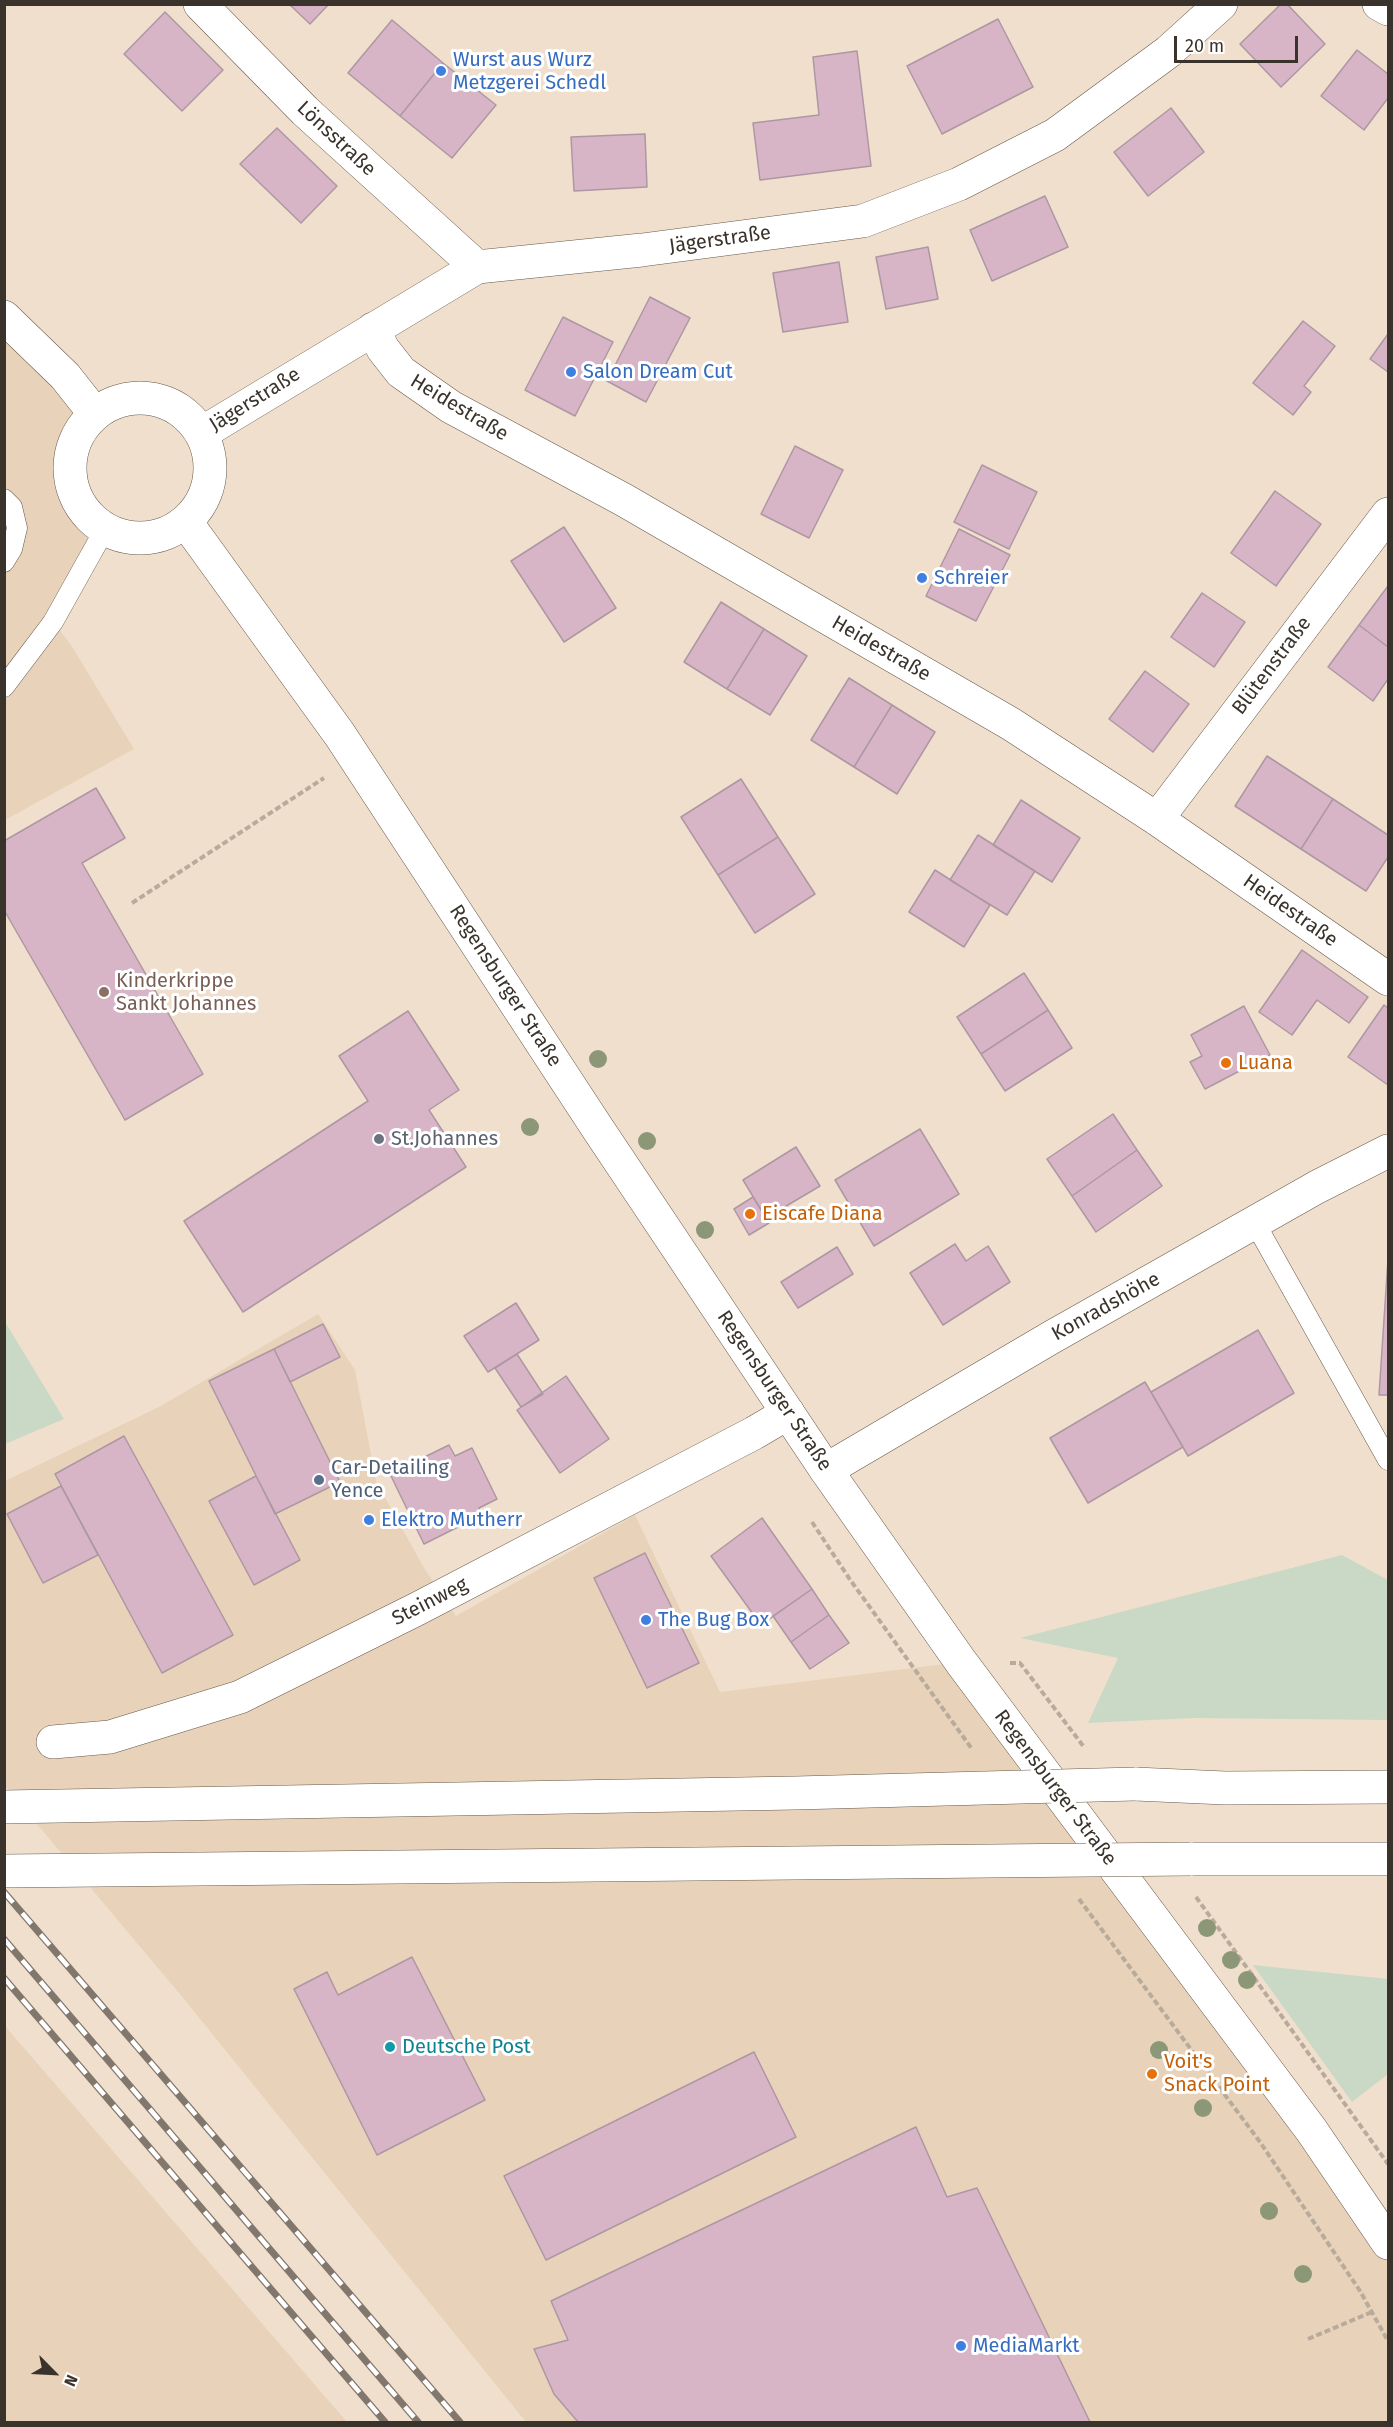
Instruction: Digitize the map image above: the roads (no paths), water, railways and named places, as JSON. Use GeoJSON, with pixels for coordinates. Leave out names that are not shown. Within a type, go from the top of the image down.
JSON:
{"type":"FeatureCollection","features":[{"type":"Feature","properties":{"kind":"main road","name":"Lönsstraße"},"geometry":{"type":"LineString","coordinates":[[200,4],[304,111],[477,267]]}},
{"type":"Feature","properties":{"kind":"main road","name":"Jägerstraße"},"geometry":{"type":"LineString","coordinates":[[202,433],[477,267],[642,250],[863,221],[959,184],[1055,135],[1168,52],[1221,4]]}},
{"type":"Feature","properties":{"kind":"main road"},"geometry":{"type":"LineString","coordinates":[[1379,4],[1389,9]]}},
{"type":"Feature","properties":{"kind":"main road"},"geometry":{"type":"LineString","coordinates":[[4,316],[65,376],[95,414]]}},
{"type":"Feature","properties":{"kind":"main road","name":"Heidestraße"},"geometry":{"type":"LineString","coordinates":[[373,329],[383,349],[401,372],[452,407],[624,500],[1011,724],[1157,819],[1389,979]]}},
{"type":"Feature","properties":{"kind":"main road"},"geometry":{"type":"LineString","coordinates":[[133,398],[153,398],[172,405],[189,417],[202,433],[210,456],[209,480],[202,503],[186,522],[167,533],[145,538],[123,537],[105,529],[86,513],[75,494],[70,472],[72,451],[80,430],[95,414],[113,403],[133,398]]}},
{"type":"Feature","properties":{"kind":"main road","name":"Blütenstraße"},"geometry":{"type":"LineString","coordinates":[[1157,819],[1389,514]]}},
{"type":"Feature","properties":{"kind":"main road","name":"Regensburger Straße"},"geometry":{"type":"LineString","coordinates":[[186,522],[335,727],[604,1138],[826,1470],[961,1662],[1312,2132],[1389,2242]]}},
{"type":"Feature","properties":{"kind":"main road","name":"Konradshöhe"},"geometry":{"type":"LineString","coordinates":[[826,1470],[1052,1337],[1317,1187],[1389,1151]]}},
{"type":"Feature","properties":{"kind":"main road","name":"Steinweg"},"geometry":{"type":"LineString","coordinates":[[53,1742],[110,1737],[240,1697],[417,1609],[788,1413]]}},
{"type":"Feature","properties":{"kind":"main road"},"geometry":{"type":"LineString","coordinates":[[4,1807],[784,1793],[1135,1784],[1225,1788],[1389,1787]]}},
{"type":"Feature","properties":{"kind":"main road"},"geometry":{"type":"LineString","coordinates":[[4,1871],[1389,1859]]}},
{"type":"Feature","properties":{"kind":"lane"},"geometry":{"type":"LineString","coordinates":[[4,499],[12,507],[17,528],[12,549],[4,562]]}},
{"type":"Feature","properties":{"kind":"lane"},"geometry":{"type":"LineString","coordinates":[[4,687],[53,622],[105,529]]}},
{"type":"Feature","properties":{"kind":"lane"},"geometry":{"type":"LineString","coordinates":[[1255,1223],[1389,1460]]}},
{"type":"Feature","properties":{"kind":"railway"},"geometry":{"type":"LineString","coordinates":[[4,1892],[460,2422]]}},
{"type":"Feature","properties":{"kind":"railway"},"geometry":{"type":"LineString","coordinates":[[4,1939],[418,2422]]}},
{"type":"Feature","properties":{"kind":"railway"},"geometry":{"type":"LineString","coordinates":[[4,1978],[385,2422]]}},
{"type":"Feature","properties":{"kind":"place","name":"Wurst aus Wurz Metzgerei Schedl"},"geometry":{"type":"Point","coordinates":[441,71]}},
{"type":"Feature","properties":{"kind":"place","name":"Salon Dream Cut"},"geometry":{"type":"Point","coordinates":[571,372]}},
{"type":"Feature","properties":{"kind":"place","name":"Schreier"},"geometry":{"type":"Point","coordinates":[922,578]}},
{"type":"Feature","properties":{"kind":"place","name":"Kinderkrippe Sankt Johannes"},"geometry":{"type":"Point","coordinates":[104,992]}},
{"type":"Feature","properties":{"kind":"place","name":"Luana"},"geometry":{"type":"Point","coordinates":[1226,1063]}},
{"type":"Feature","properties":{"kind":"place","name":"St.Johannes"},"geometry":{"type":"Point","coordinates":[379,1139]}},
{"type":"Feature","properties":{"kind":"place","name":"Eiscafe Diana"},"geometry":{"type":"Point","coordinates":[750,1214]}},
{"type":"Feature","properties":{"kind":"place","name":"Car-Detailing Yence"},"geometry":{"type":"Point","coordinates":[319,1480]}},
{"type":"Feature","properties":{"kind":"place","name":"Elektro Mutherr"},"geometry":{"type":"Point","coordinates":[369,1520]}},
{"type":"Feature","properties":{"kind":"place","name":"The Bug Box"},"geometry":{"type":"Point","coordinates":[646,1620]}},
{"type":"Feature","properties":{"kind":"place","name":"Deutsche Post"},"geometry":{"type":"Point","coordinates":[390,2047]}},
{"type":"Feature","properties":{"kind":"place","name":"Voit's Snack Point"},"geometry":{"type":"Point","coordinates":[1152,2074]}},
{"type":"Feature","properties":{"kind":"place","name":"MediaMarkt"},"geometry":{"type":"Point","coordinates":[961,2346]}}]}
